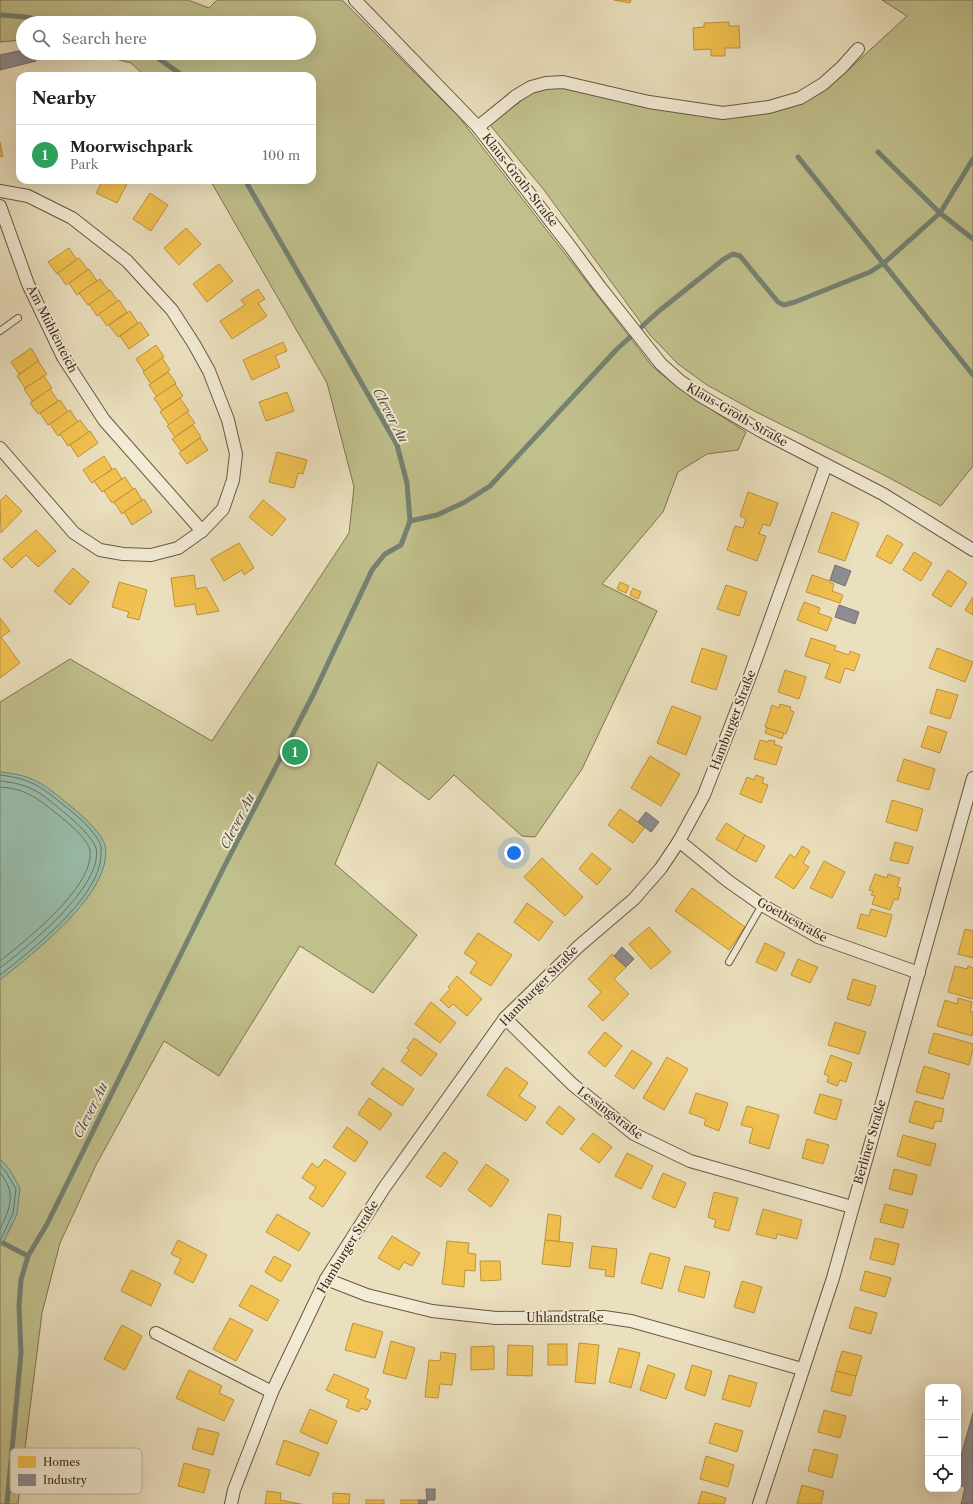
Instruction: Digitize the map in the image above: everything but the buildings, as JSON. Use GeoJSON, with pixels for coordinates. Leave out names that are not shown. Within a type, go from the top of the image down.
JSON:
{"type":"FeatureCollection","features":[{"type":"Feature","properties":{"kind":"street","name":"Klaus-Groth-Straße"},"geometry":{"type":"LineString","coordinates":[[355,0],[478,126],[600,287],[661,364],[680,381],[701,396],[761,431],[883,494],[973,550]]}},
{"type":"Feature","properties":{"kind":"street","name":"Klaus-Groth-Straße"},"geometry":{"type":"LineString","coordinates":[[478,126],[516,96],[531,87],[546,83],[563,82],[650,102],[723,113],[769,107],[800,98],[823,84],[842,67],[858,49]]}},
{"type":"Feature","properties":{"kind":"street"},"geometry":{"type":"LineString","coordinates":[[0,191],[28,196],[72,218],[127,261],[172,310],[209,371],[225,413],[236,454],[233,480],[223,509],[202,531],[178,548],[151,555],[123,554],[100,550],[74,533],[0,448]]}},
{"type":"Feature","properties":{"kind":"street","name":"Am Mühlenteich"},"geometry":{"type":"LineString","coordinates":[[0,206],[28,284],[64,357],[104,420],[202,531]]}},
{"type":"Feature","properties":{"kind":"street","name":"Hamburger Straße"},"geometry":{"type":"LineString","coordinates":[[231,1504],[234,1490],[272,1392],[326,1279],[384,1188],[505,1018],[579,946],[634,899],[661,868],[679,841],[704,795],[750,676],[826,465]]}},
{"type":"Feature","properties":{"kind":"street","name":"Berliner Straße"},"geometry":{"type":"LineString","coordinates":[[759,1504],[833,1278],[973,778]]}},
{"type":"Feature","properties":{"kind":"street","name":"Goethestraße"},"geometry":{"type":"LineString","coordinates":[[679,841],[728,881],[762,905],[818,937],[919,973]]}},
{"type":"Feature","properties":{"kind":"street","name":"Lessingstraße"},"geometry":{"type":"LineString","coordinates":[[505,1018],[572,1084],[634,1134],[690,1161],[852,1207]]}},
{"type":"Feature","properties":{"kind":"street","name":"Uhlandstraße"},"geometry":{"type":"LineString","coordinates":[[326,1279],[367,1295],[432,1311],[496,1318],[604,1317],[632,1321],[802,1369]]}},
{"type":"Feature","properties":{"kind":"street"},"geometry":{"type":"LineString","coordinates":[[156,1333],[272,1392]]}},
{"type":"Feature","properties":{"kind":"lane"},"geometry":{"type":"LineString","coordinates":[[0,331],[18,318]]}},
{"type":"Feature","properties":{"kind":"lane"},"geometry":{"type":"LineString","coordinates":[[729,962],[762,905]]}},
{"type":"Feature","properties":{"kind":"shaded area"},"geometry":{"type":"Polygon","coordinates":[[[0,0],[188,0],[209,8],[217,0],[342,0],[459,117],[652,366],[686,393],[746,432],[738,450],[707,454],[678,472],[663,512],[602,584],[657,611],[582,769],[535,837],[522,836],[454,775],[429,800],[378,762],[335,864],[417,935],[373,993],[300,946],[219,1076],[164,1041],[96,1165],[60,1243],[42,1313],[25,1448],[10,1448],[10,1494],[19,1494],[18,1504],[0,1504],[0,702],[70,659],[212,741],[349,533],[354,487],[327,383],[212,184],[316,184],[316,72],[141,72],[131,63],[119,60],[316,60],[316,16],[16,16],[16,41],[0,42],[0,0]]]}},
{"type":"Feature","properties":{"kind":"shaded area"},"geometry":{"type":"Polygon","coordinates":[[[882,0],[973,0],[973,466],[941,506],[884,475],[756,412],[707,385],[678,364],[650,335],[544,190],[490,125],[535,90],[554,88],[574,89],[685,112],[803,101],[836,81],[907,16],[882,0]]]}},
{"type":"Feature","properties":{"kind":"water"},"geometry":{"type":"Polygon","coordinates":[[[0,772],[32,779],[48,788],[78,812],[97,831],[105,846],[104,864],[97,883],[84,902],[50,938],[0,980],[0,772]]]}},
{"type":"Feature","properties":{"kind":"water"},"geometry":{"type":"Polygon","coordinates":[[[0,1159],[10,1170],[20,1188],[17,1214],[3,1243],[0,1246],[0,1159]]]}},
{"type":"Feature","properties":{"kind":"waterway","name":"Clever Au"},"geometry":{"type":"LineString","coordinates":[[0,15],[16,16]]}},
{"type":"Feature","properties":{"kind":"waterway","name":"Clever Au"},"geometry":{"type":"LineString","coordinates":[[161,60],[177,72]]}},
{"type":"Feature","properties":{"kind":"waterway"},"geometry":{"type":"LineString","coordinates":[[878,152],[940,213],[973,239]]}},
{"type":"Feature","properties":{"kind":"waterway"},"geometry":{"type":"LineString","coordinates":[[798,157],[973,375]]}},
{"type":"Feature","properties":{"kind":"waterway"},"geometry":{"type":"LineString","coordinates":[[410,521],[437,515],[465,502],[490,486],[617,349],[659,311],[724,259],[733,254],[740,256],[778,302],[784,305],[870,272],[884,263],[940,213],[973,159]]}},
{"type":"Feature","properties":{"kind":"waterway","name":"Clever Au"},"geometry":{"type":"LineString","coordinates":[[12,1448],[21,1353],[19,1306],[21,1280],[28,1256],[47,1224],[224,867],[313,695],[372,570],[385,554],[401,545],[410,521],[407,483],[397,445],[247,184]]}},
{"type":"Feature","properties":{"kind":"waterway"},"geometry":{"type":"LineString","coordinates":[[3,1243],[28,1256]]}},
{"type":"Feature","properties":{"kind":"waterway","name":"Clever Au"},"geometry":{"type":"LineString","coordinates":[[7,1504],[10,1472]]}},
{"type":"Feature","properties":{"kind":"place","name":"Moorwischpark"},"geometry":{"type":"Point","coordinates":[295,752]}}]}
